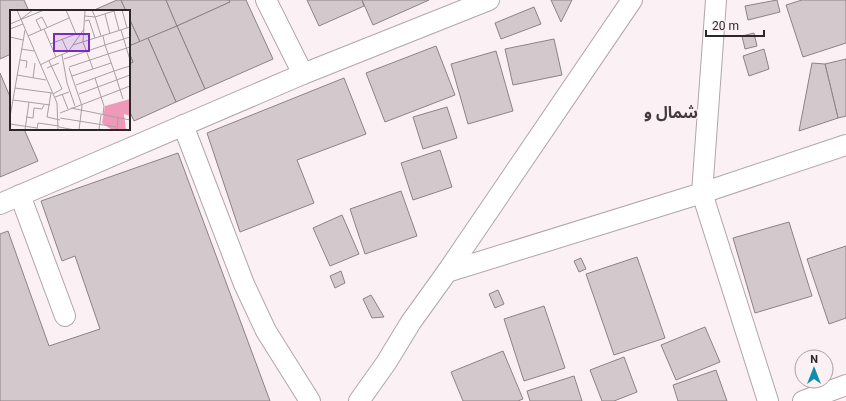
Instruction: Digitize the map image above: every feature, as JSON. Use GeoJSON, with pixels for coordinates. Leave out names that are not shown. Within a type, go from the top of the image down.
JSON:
{"type":"FeatureCollection","features":[{"type":"Feature","properties":{"kind":"street"},"geometry":{"type":"LineString","coordinates":[[266,0],[303,74]]}},
{"type":"Feature","properties":{"kind":"street"},"geometry":{"type":"LineString","coordinates":[[0,204],[303,74],[489,0]]}},
{"type":"Feature","properties":{"kind":"street"},"geometry":{"type":"LineString","coordinates":[[359,401],[386,363],[411,322],[447,272],[632,0]]}},
{"type":"Feature","properties":{"kind":"street"},"geometry":{"type":"LineString","coordinates":[[716,0],[702,193],[768,401]]}},
{"type":"Feature","properties":{"kind":"street"},"geometry":{"type":"LineString","coordinates":[[183,125],[244,284],[266,331],[310,401]]}},
{"type":"Feature","properties":{"kind":"street"},"geometry":{"type":"LineString","coordinates":[[447,272],[702,193],[846,145]]}},
{"type":"Feature","properties":{"kind":"street"},"geometry":{"type":"LineString","coordinates":[[20,195],[65,316]]}},
{"type":"Feature","properties":{"kind":"street"},"geometry":{"type":"LineString","coordinates":[[803,401],[846,385]]}},
{"type":"Feature","properties":{"kind":"building"},"geometry":{"type":"Polygon","coordinates":[[[0,0],[24,0],[29,10],[10,10],[10,54],[0,59],[0,0]]]}},
{"type":"Feature","properties":{"kind":"building"},"geometry":{"type":"Polygon","coordinates":[[[117,0],[121,0],[126,10],[94,10],[117,0]]]}},
{"type":"Feature","properties":{"kind":"building"},"geometry":{"type":"Polygon","coordinates":[[[121,0],[166,0],[177,26],[140,42],[130,20],[130,10],[126,10],[121,0]]]}},
{"type":"Feature","properties":{"kind":"building"},"geometry":{"type":"Polygon","coordinates":[[[166,0],[229,0],[230,2],[177,26],[166,0]]]}},
{"type":"Feature","properties":{"kind":"building"},"geometry":{"type":"Polygon","coordinates":[[[229,0],[246,0],[273,59],[205,89],[177,26],[230,2],[229,0]]]}},
{"type":"Feature","properties":{"kind":"building"},"geometry":{"type":"Polygon","coordinates":[[[307,0],[362,0],[364,6],[319,26],[307,0]]]}},
{"type":"Feature","properties":{"kind":"building"},"geometry":{"type":"Polygon","coordinates":[[[362,0],[429,0],[373,25],[362,0]]]}},
{"type":"Feature","properties":{"kind":"building"},"geometry":{"type":"Polygon","coordinates":[[[551,0],[572,0],[561,22],[551,0]]]}},
{"type":"Feature","properties":{"kind":"building"},"geometry":{"type":"Polygon","coordinates":[[[777,0],[780,12],[748,20],[745,6],[777,0]]]}},
{"type":"Feature","properties":{"kind":"building"},"geometry":{"type":"Polygon","coordinates":[[[802,0],[846,0],[846,43],[803,57],[786,5],[802,0]]]}},
{"type":"Feature","properties":{"kind":"building"},"geometry":{"type":"Polygon","coordinates":[[[534,7],[541,24],[501,39],[495,23],[534,7]]]}},
{"type":"Feature","properties":{"kind":"building"},"geometry":{"type":"Polygon","coordinates":[[[130,20],[140,42],[130,46],[130,20]]]}},
{"type":"Feature","properties":{"kind":"building"},"geometry":{"type":"Polygon","coordinates":[[[177,26],[205,89],[176,102],[148,38],[177,26]]]}},
{"type":"Feature","properties":{"kind":"building"},"geometry":{"type":"Polygon","coordinates":[[[754,33],[757,46],[745,49],[742,36],[754,33]]]}},
{"type":"Feature","properties":{"kind":"building"},"geometry":{"type":"Polygon","coordinates":[[[148,38],[176,102],[134,121],[130,112],[130,64],[133,62],[130,55],[130,46],[148,38]]]}},
{"type":"Feature","properties":{"kind":"building"},"geometry":{"type":"Polygon","coordinates":[[[554,39],[562,75],[513,85],[505,49],[554,39]]]}},
{"type":"Feature","properties":{"kind":"building"},"geometry":{"type":"Polygon","coordinates":[[[436,46],[455,95],[385,122],[366,73],[436,46]]]}},
{"type":"Feature","properties":{"kind":"building"},"geometry":{"type":"Polygon","coordinates":[[[764,49],[769,69],[749,76],[743,56],[764,49]]]}},
{"type":"Feature","properties":{"kind":"building"},"geometry":{"type":"Polygon","coordinates":[[[496,51],[513,111],[468,124],[451,64],[496,51]]]}},
{"type":"Feature","properties":{"kind":"building"},"geometry":{"type":"Polygon","coordinates":[[[130,55],[133,62],[130,64],[130,55]]]}},
{"type":"Feature","properties":{"kind":"building"},"geometry":{"type":"Polygon","coordinates":[[[846,59],[846,116],[838,118],[825,64],[846,59]]]}},
{"type":"Feature","properties":{"kind":"building"},"geometry":{"type":"Polygon","coordinates":[[[812,63],[825,64],[838,118],[799,131],[812,63]]]}},
{"type":"Feature","properties":{"kind":"building"},"geometry":{"type":"Polygon","coordinates":[[[0,73],[10,97],[10,130],[24,130],[38,161],[0,177],[0,73]]]}},
{"type":"Feature","properties":{"kind":"building"},"geometry":{"type":"Polygon","coordinates":[[[344,78],[366,134],[297,160],[314,203],[240,232],[207,133],[344,78]]]}},
{"type":"Feature","properties":{"kind":"building"},"geometry":{"type":"Polygon","coordinates":[[[447,107],[457,138],[423,149],[413,117],[447,107]]]}},
{"type":"Feature","properties":{"kind":"building"},"geometry":{"type":"Polygon","coordinates":[[[440,150],[452,187],[413,200],[401,163],[440,150]]]}},
{"type":"Feature","properties":{"kind":"building"},"geometry":{"type":"Polygon","coordinates":[[[178,153],[270,401],[0,401],[0,234],[8,231],[49,346],[100,329],[75,256],[62,261],[41,201],[178,153]]]}},
{"type":"Feature","properties":{"kind":"building"},"geometry":{"type":"Polygon","coordinates":[[[401,191],[417,236],[365,254],[350,209],[401,191]]]}},
{"type":"Feature","properties":{"kind":"building"},"geometry":{"type":"Polygon","coordinates":[[[342,215],[359,254],[330,266],[313,228],[342,215]]]}},
{"type":"Feature","properties":{"kind":"building"},"geometry":{"type":"Polygon","coordinates":[[[789,222],[812,296],[755,313],[733,238],[789,222]]]}},
{"type":"Feature","properties":{"kind":"building"},"geometry":{"type":"Polygon","coordinates":[[[846,246],[846,318],[829,324],[807,259],[846,246]]]}},
{"type":"Feature","properties":{"kind":"building"},"geometry":{"type":"Polygon","coordinates":[[[637,257],[665,338],[614,355],[586,274],[637,257]]]}},
{"type":"Feature","properties":{"kind":"building"},"geometry":{"type":"Polygon","coordinates":[[[581,258],[586,269],[579,272],[574,261],[581,258]]]}},
{"type":"Feature","properties":{"kind":"building"},"geometry":{"type":"Polygon","coordinates":[[[341,271],[345,283],[335,288],[330,276],[341,271]]]}},
{"type":"Feature","properties":{"kind":"building"},"geometry":{"type":"Polygon","coordinates":[[[498,290],[504,304],[495,308],[489,294],[498,290]]]}},
{"type":"Feature","properties":{"kind":"building"},"geometry":{"type":"Polygon","coordinates":[[[371,295],[384,317],[372,318],[363,299],[371,295]]]}},
{"type":"Feature","properties":{"kind":"building"},"geometry":{"type":"Polygon","coordinates":[[[544,306],[565,368],[524,381],[504,319],[544,306]]]}},
{"type":"Feature","properties":{"kind":"building"},"geometry":{"type":"Polygon","coordinates":[[[705,327],[720,362],[676,380],[661,345],[705,327]]]}},
{"type":"Feature","properties":{"kind":"building"},"geometry":{"type":"Polygon","coordinates":[[[503,351],[523,399],[518,401],[463,401],[451,372],[503,351]]]}},
{"type":"Feature","properties":{"kind":"building"},"geometry":{"type":"Polygon","coordinates":[[[624,357],[637,392],[614,401],[602,401],[590,370],[624,357]]]}},
{"type":"Feature","properties":{"kind":"building"},"geometry":{"type":"Polygon","coordinates":[[[716,370],[727,401],[678,401],[673,385],[716,370]]]}},
{"type":"Feature","properties":{"kind":"building"},"geometry":{"type":"Polygon","coordinates":[[[574,376],[582,401],[530,401],[527,391],[574,376]]]}},
{"type":"Feature","properties":{"kind":"district","name":"شمال و"},"geometry":{"type":"Point","coordinates":[671,112]}}]}
